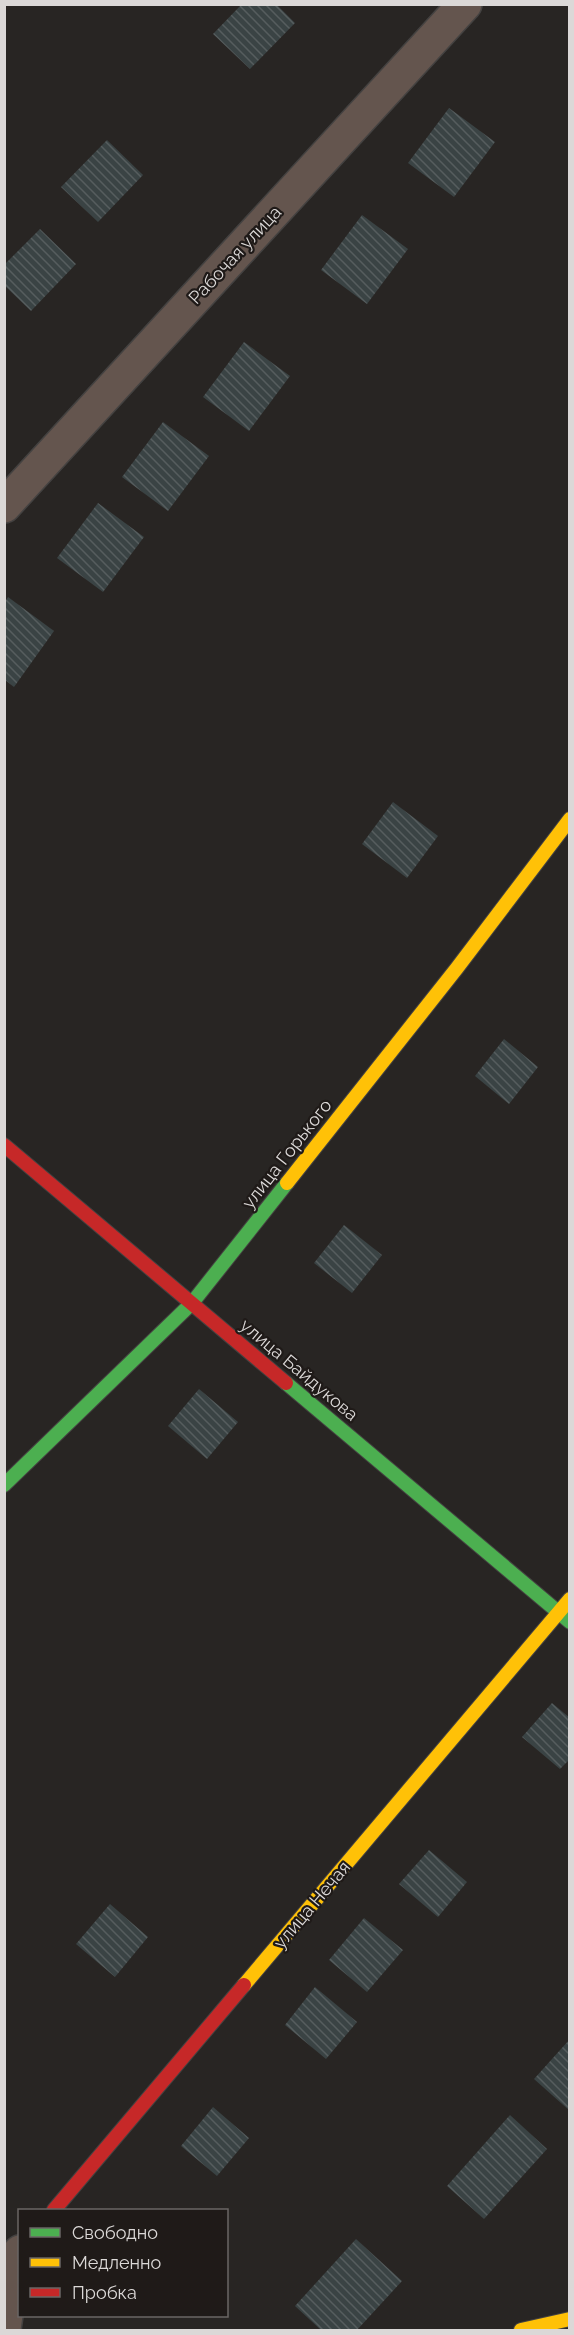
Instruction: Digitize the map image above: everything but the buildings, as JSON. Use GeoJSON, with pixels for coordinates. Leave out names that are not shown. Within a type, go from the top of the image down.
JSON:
{"type":"FeatureCollection","features":[{"type":"Feature","properties":{"kind":"street","name":"Рабочая улица"},"geometry":{"type":"LineString","coordinates":[[4,506],[465,4]]}},
{"type":"Feature","properties":{"kind":"street","name":"улица Горького"},"geometry":{"type":"LineString","coordinates":[[4,1485],[192,1303],[457,968],[570,819]]}},
{"type":"Feature","properties":{"kind":"street","name":"улица Байдукова"},"geometry":{"type":"LineString","coordinates":[[4,1145],[570,1622]]}},
{"type":"Feature","properties":{"kind":"street","name":"улица Нечая"},"geometry":{"type":"LineString","coordinates":[[56,2209],[570,1599]]}},
{"type":"Feature","properties":{"kind":"street"},"geometry":{"type":"LineString","coordinates":[[4,2329],[14,2259],[18,2254]]}},
{"type":"Feature","properties":{"kind":"street"},"geometry":{"type":"LineString","coordinates":[[521,2331],[570,2319]]}},
{"type":"Feature","properties":{"kind":"traffic: fast"},"geometry":{"type":"LineString","coordinates":[[4,1485],[192,1303],[287,1183]]}},
{"type":"Feature","properties":{"kind":"traffic: fast"},"geometry":{"type":"LineString","coordinates":[[286,1383],[570,1622]]}},
{"type":"Feature","properties":{"kind":"traffic: slow"},"geometry":{"type":"LineString","coordinates":[[287,1183],[457,968],[570,819]]}},
{"type":"Feature","properties":{"kind":"traffic: slow"},"geometry":{"type":"LineString","coordinates":[[244,1985],[570,1599]]}},
{"type":"Feature","properties":{"kind":"traffic: slow"},"geometry":{"type":"LineString","coordinates":[[521,2330],[570,2319]]}},
{"type":"Feature","properties":{"kind":"traffic: jam"},"geometry":{"type":"LineString","coordinates":[[4,1145],[286,1383]]}},
{"type":"Feature","properties":{"kind":"traffic: jam"},"geometry":{"type":"LineString","coordinates":[[55,2209],[244,1985]]}}]}
